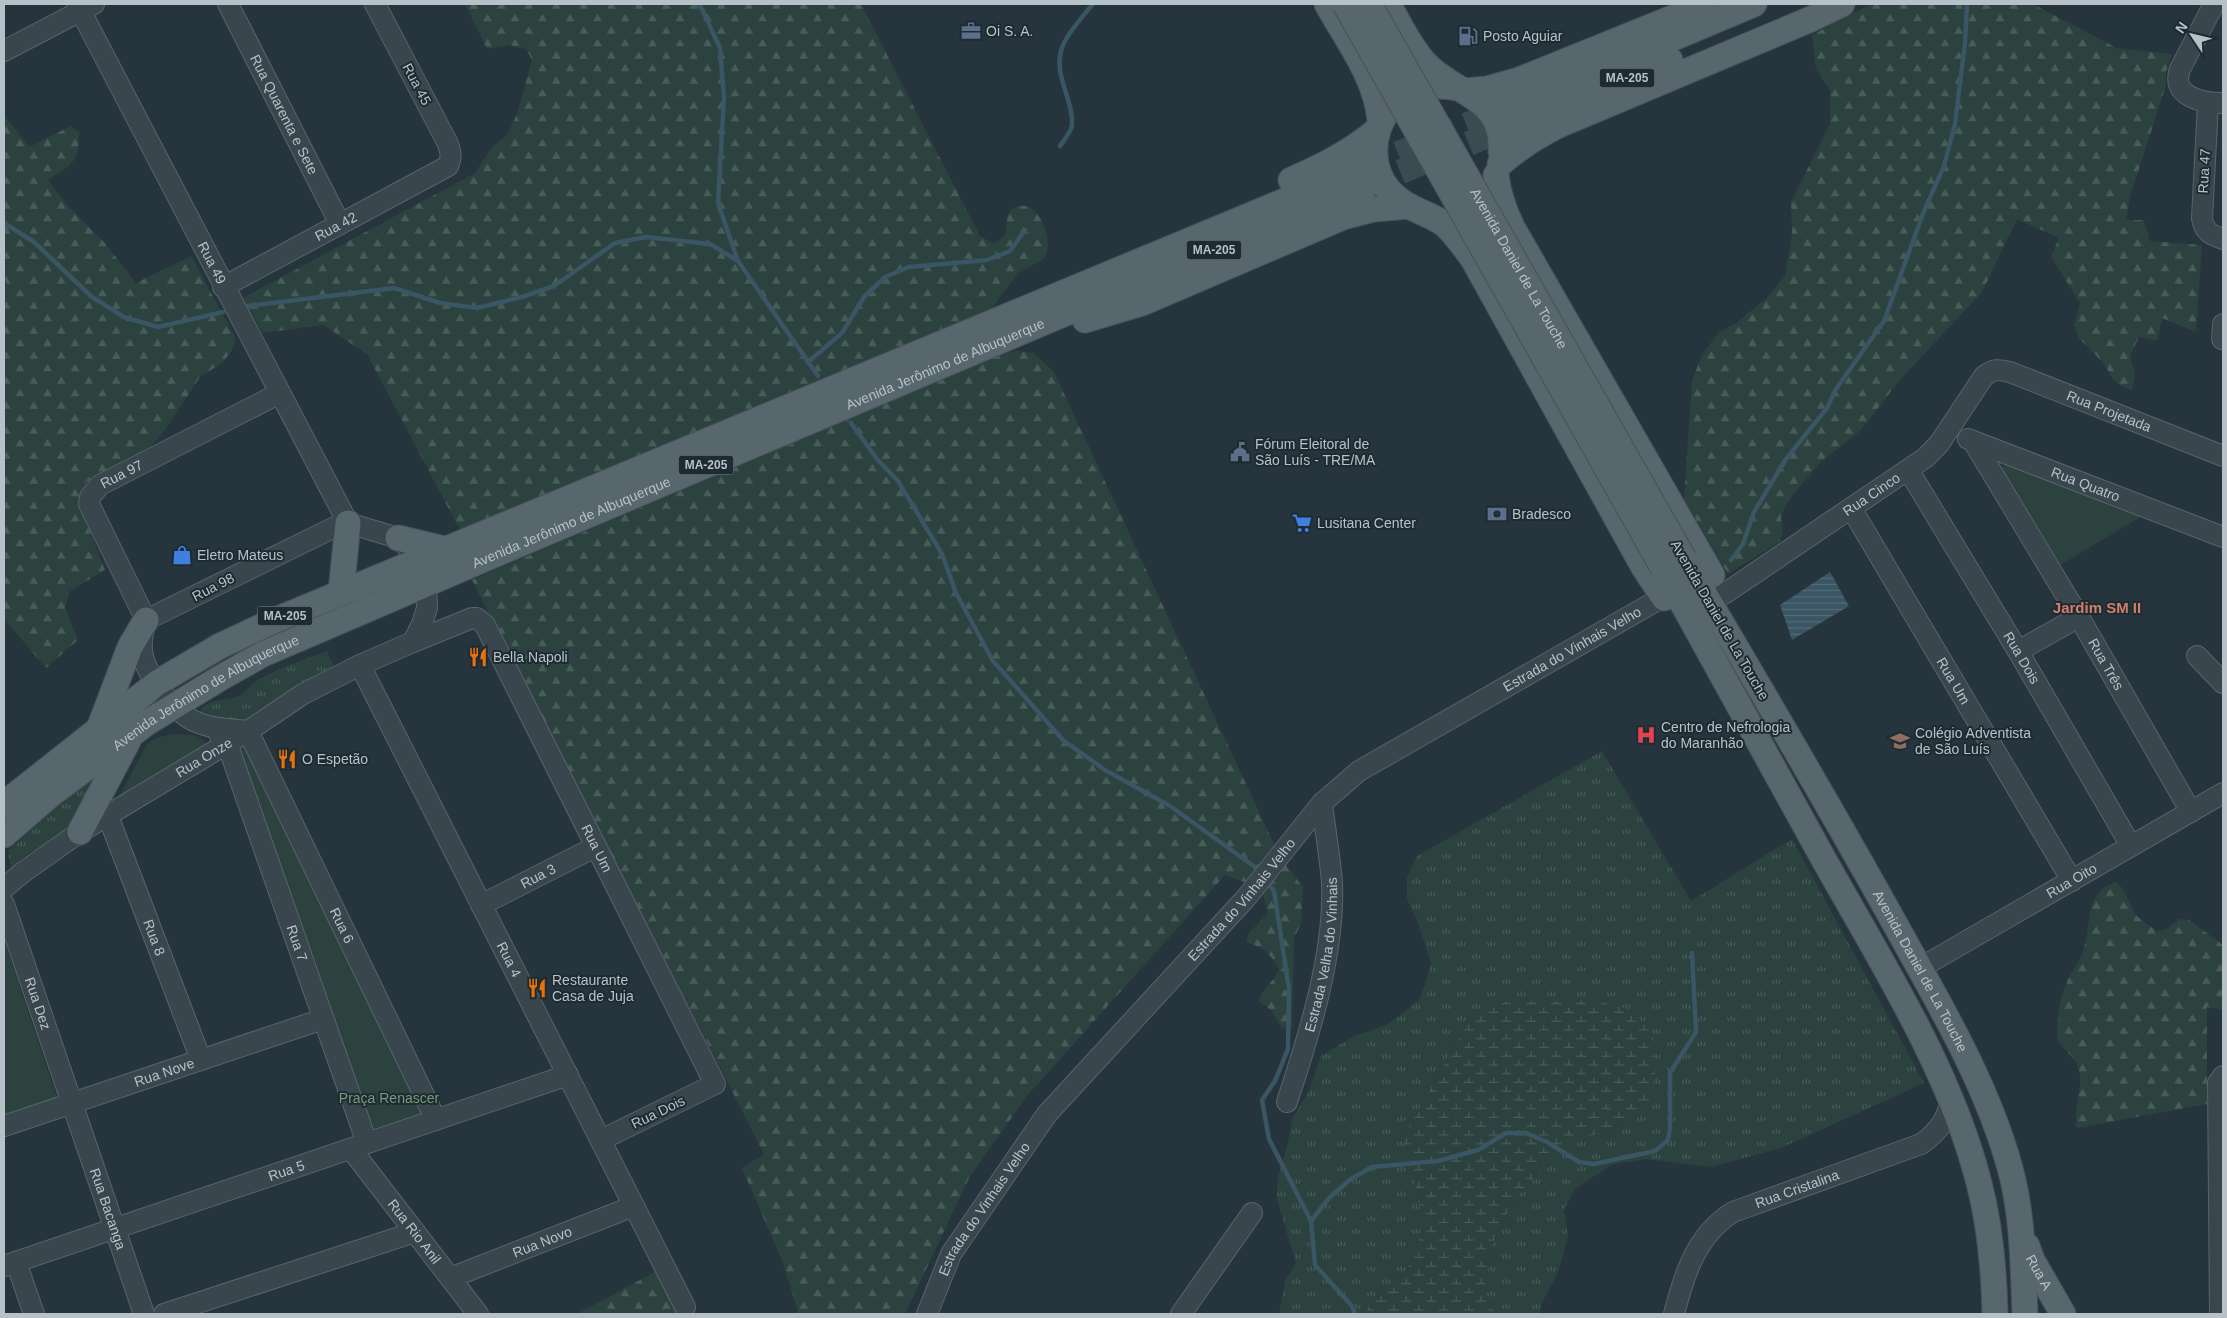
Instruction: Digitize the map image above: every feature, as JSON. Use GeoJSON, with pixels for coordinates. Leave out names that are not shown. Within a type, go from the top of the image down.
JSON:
{"type":"FeatureCollection","features":[{"type":"Feature","properties":{"kind":"main road"},"geometry":{"type":"LineString","coordinates":[[1327,4],[1372,87],[1379,105],[1378,126],[1374,144],[1375,160],[1379,174],[1386,187],[1396,198],[1445,225],[1473,259],[1643,566],[1749,725]]}},
{"type":"Feature","properties":{"kind":"main road","name":"Avenida Daniel de La Touche"},"geometry":{"type":"LineString","coordinates":[[1345,4],[1674,563],[1821,792],[1920,968],[1958,1040],[1992,1114],[2010,1169],[2021,1227],[2025,1314]]}},
{"type":"Feature","properties":{"kind":"main road","name":"Avenida Daniel de La Touche"},"geometry":{"type":"LineString","coordinates":[[1369,4],[1674,563],[1749,725],[1918,1027],[1950,1099],[1979,1182],[1987,1222],[1995,1314]]}},
{"type":"Feature","properties":{"kind":"main road"},"geometry":{"type":"LineString","coordinates":[[1388,4],[1408,39],[1425,62],[1440,77],[1478,98],[1496,121],[1502,150],[1497,189],[1512,227],[1724,594],[1821,792]]}},
{"type":"Feature","properties":{"kind":"main road"},"geometry":{"type":"LineString","coordinates":[[979,338],[1025,298],[1093,264],[1321,167],[1352,150],[1378,126],[1390,106],[1405,94],[1422,87],[1440,85],[1461,89],[1486,89],[1519,80],[1707,4]]}},
{"type":"Feature","properties":{"kind":"main road","name":"MA-205"},"geometry":{"type":"LineString","coordinates":[[1754,4],[1508,117],[1810,4]]}},
{"type":"Feature","properties":{"kind":"main road"},"geometry":{"type":"LineString","coordinates":[[979,338],[1066,326],[1142,303],[1343,217],[1374,209],[1417,209],[1442,213],[1459,209],[1474,201],[1487,189],[1498,170],[1513,152],[1533,139],[1559,126],[1811,19],[1842,4]]}},
{"type":"Feature","properties":{"kind":"main road","name":"Avenida Jerônimo de Albuquerque"},"geometry":{"type":"LineString","coordinates":[[4,804],[100,726],[157,683],[220,646],[444,549],[979,338],[1365,177]]}},
{"type":"Feature","properties":{"kind":"main road","name":"Avenida Jerônimo de Albuquerque"},"geometry":{"type":"LineString","coordinates":[[4,835],[50,794],[131,735],[173,706],[263,654],[426,584],[979,338]]}},
{"type":"Feature","properties":{"kind":"main road"},"geometry":{"type":"LineString","coordinates":[[342,592],[348,523]]}},
{"type":"Feature","properties":{"kind":"main road"},"geometry":{"type":"LineString","coordinates":[[398,538],[444,549]]}},
{"type":"Feature","properties":{"kind":"main road"},"geometry":{"type":"LineString","coordinates":[[100,726],[130,647],[146,620]]}},
{"type":"Feature","properties":{"kind":"main road"},"geometry":{"type":"LineString","coordinates":[[80,832],[131,735]]}},
{"type":"Feature","properties":{"kind":"main road"},"geometry":{"type":"LineString","coordinates":[[4,846],[50,794]]}},
{"type":"Feature","properties":{"kind":"main road","name":"Rua A"},"geometry":{"type":"LineString","coordinates":[[2021,1227],[2032,1260],[2063,1314]]}},
{"type":"Feature","properties":{"kind":"street","name":"Rua Quarenta e Sete"},"geometry":{"type":"LineString","coordinates":[[228,4],[340,224]]}},
{"type":"Feature","properties":{"kind":"street","name":"Rua 45"},"geometry":{"type":"LineString","coordinates":[[375,4],[447,142],[451,151],[451,160],[448,166]]}},
{"type":"Feature","properties":{"kind":"street"},"geometry":{"type":"LineString","coordinates":[[2208,102],[2186,94],[2179,85],[2178,73],[2214,4]]}},
{"type":"Feature","properties":{"kind":"street"},"geometry":{"type":"LineString","coordinates":[[4,51],[83,6]]}},
{"type":"Feature","properties":{"kind":"street","name":"Rua 49"},"geometry":{"type":"LineString","coordinates":[[83,6],[223,287],[348,523]]}},
{"type":"Feature","properties":{"kind":"street","name":"Rua 47"},"geometry":{"type":"LineString","coordinates":[[2208,102],[2202,218],[2207,231],[2218,237]]}},
{"type":"Feature","properties":{"kind":"street","name":"Rua 42"},"geometry":{"type":"LineString","coordinates":[[223,287],[448,166]]}},
{"type":"Feature","properties":{"kind":"street","name":"Rua Projetada"},"geometry":{"type":"LineString","coordinates":[[1992,370],[2000,369],[2010,372],[2223,456]]}},
{"type":"Feature","properties":{"kind":"street","name":"Rua Cinco"},"geometry":{"type":"LineString","coordinates":[[1724,594],[1926,458],[1947,433],[1984,376],[1992,370]]}},
{"type":"Feature","properties":{"kind":"street","name":"Rua 97"},"geometry":{"type":"LineString","coordinates":[[146,620],[90,504],[90,497],[100,485],[280,393]]}},
{"type":"Feature","properties":{"kind":"street","name":"Rua Quatro"},"geometry":{"type":"LineString","coordinates":[[1947,433],[1973,441],[2223,537]]}},
{"type":"Feature","properties":{"kind":"street","name":"Rua Três"},"geometry":{"type":"LineString","coordinates":[[1973,441],[2079,617],[2191,812]]}},
{"type":"Feature","properties":{"kind":"street","name":"Rua Dois"},"geometry":{"type":"LineString","coordinates":[[1909,471],[2018,651],[2131,846]]}},
{"type":"Feature","properties":{"kind":"street","name":"Rua Um"},"geometry":{"type":"LineString","coordinates":[[1850,508],[2072,881]]}},
{"type":"Feature","properties":{"kind":"street"},"geometry":{"type":"LineString","coordinates":[[348,523],[398,538],[418,560],[426,584],[426,616],[413,642]]}},
{"type":"Feature","properties":{"kind":"street","name":"Rua 98"},"geometry":{"type":"LineString","coordinates":[[146,620],[326,530],[348,523]]}},
{"type":"Feature","properties":{"kind":"street","name":"Estrada do Vinhais Velho"},"geometry":{"type":"LineString","coordinates":[[926,1314],[951,1254],[1046,1114],[1246,898],[1322,803],[1359,771],[1663,597]]}},
{"type":"Feature","properties":{"kind":"street"},"geometry":{"type":"LineString","coordinates":[[2018,651],[2079,617]]}},
{"type":"Feature","properties":{"kind":"street","name":"Rua Um"},"geometry":{"type":"LineString","coordinates":[[472,618],[477,618],[485,625],[715,1084]]}},
{"type":"Feature","properties":{"kind":"street","name":"Rua Onze"},"geometry":{"type":"LineString","coordinates":[[4,888],[80,832],[248,731],[303,694],[360,665],[472,618]]}},
{"type":"Feature","properties":{"kind":"street"},"geometry":{"type":"LineString","coordinates":[[146,620],[142,636],[144,660],[173,706],[193,720],[212,727],[248,731]]}},
{"type":"Feature","properties":{"kind":"street"},"geometry":{"type":"LineString","coordinates":[[2197,656],[2223,683]]}},
{"type":"Feature","properties":{"kind":"street","name":"Rua 4"},"geometry":{"type":"LineString","coordinates":[[360,665],[685,1307]]}},
{"type":"Feature","properties":{"kind":"street"},"geometry":{"type":"LineString","coordinates":[[212,727],[227,743]]}},
{"type":"Feature","properties":{"kind":"street","name":"Rua 6"},"geometry":{"type":"LineString","coordinates":[[248,731],[436,1120]]}},
{"type":"Feature","properties":{"kind":"street","name":"Rua 7"},"geometry":{"type":"LineString","coordinates":[[227,743],[323,1018],[359,1146]]}},
{"type":"Feature","properties":{"kind":"street","name":"Rua Oito"},"geometry":{"type":"LineString","coordinates":[[1920,968],[2223,793]]}},
{"type":"Feature","properties":{"kind":"street","name":"Estrada Velha do Vinhais"},"geometry":{"type":"LineString","coordinates":[[1287,1102],[1311,1029],[1330,930],[1332,884],[1322,803]]}},
{"type":"Feature","properties":{"kind":"street","name":"Rua 8"},"geometry":{"type":"LineString","coordinates":[[108,816],[201,1060]]}},
{"type":"Feature","properties":{"kind":"street","name":"Rua 3"},"geometry":{"type":"LineString","coordinates":[[482,905],[596,848]]}},
{"type":"Feature","properties":{"kind":"street","name":"Rua Dez"},"geometry":{"type":"LineString","coordinates":[[4,904],[73,1103]]}},
{"type":"Feature","properties":{"kind":"street","name":"Rua Nove"},"geometry":{"type":"LineString","coordinates":[[4,1126],[323,1018]]}},
{"type":"Feature","properties":{"kind":"street","name":"Rua 5"},"geometry":{"type":"LineString","coordinates":[[10,1264],[568,1075]]}},
{"type":"Feature","properties":{"kind":"street"},"geometry":{"type":"LineString","coordinates":[[2220,1314],[2221,1079]]}},
{"type":"Feature","properties":{"kind":"street","name":"Rua Dois"},"geometry":{"type":"LineString","coordinates":[[600,1140],[715,1084]]}},
{"type":"Feature","properties":{"kind":"street","name":"Rua Cristalina"},"geometry":{"type":"LineString","coordinates":[[1674,1314],[1685,1276],[1694,1254],[1705,1236],[1719,1222],[1733,1212],[1921,1144],[1937,1131],[1945,1119],[1950,1099]]}},
{"type":"Feature","properties":{"kind":"street","name":"Rua Bacanga"},"geometry":{"type":"LineString","coordinates":[[73,1103],[144,1314]]}},
{"type":"Feature","properties":{"kind":"street","name":"Rua Rio Anil"},"geometry":{"type":"LineString","coordinates":[[359,1146],[415,1232],[477,1314]]}},
{"type":"Feature","properties":{"kind":"street","name":"Rua Novo"},"geometry":{"type":"LineString","coordinates":[[450,1278],[634,1206]]}},
{"type":"Feature","properties":{"kind":"street"},"geometry":{"type":"LineString","coordinates":[[1181,1314],[1252,1213]]}},
{"type":"Feature","properties":{"kind":"street"},"geometry":{"type":"LineString","coordinates":[[164,1314],[415,1232]]}},
{"type":"Feature","properties":{"kind":"street"},"geometry":{"type":"LineString","coordinates":[[10,1264],[34,1314]]}},
{"type":"Feature","properties":{"kind":"green space"},"geometry":{"type":"Polygon","coordinates":[[[465,4],[861,4],[980,236],[992,243],[999,240],[1004,236],[1007,218],[1013,209],[1019,206],[1031,208],[1036,212],[1046,230],[1048,248],[1045,258],[1019,273],[985,316],[462,534],[367,354],[323,325],[263,333],[243,298],[475,173],[492,147],[507,135],[517,114],[532,60],[526,49],[510,45],[487,49],[465,4]]]}},
{"type":"Feature","properties":{"kind":"green space"},"geometry":{"type":"Polygon","coordinates":[[[1871,4],[2033,4],[2117,48],[2172,54],[2166,72],[2166,85],[2130,197],[2126,220],[2144,220],[2150,241],[2202,245],[2196,332],[2162,318],[2157,341],[2139,337],[2130,356],[2135,374],[2132,390],[2121,386],[2112,378],[2105,365],[2079,338],[2074,325],[2080,303],[2051,257],[2059,238],[2017,219],[1982,292],[1900,380],[1860,431],[1821,462],[1792,496],[1781,518],[1783,533],[1779,542],[1728,574],[1684,499],[1692,380],[1702,355],[1718,333],[1736,323],[1767,298],[1785,276],[1792,235],[1791,202],[1830,124],[1830,90],[1816,69],[1812,35],[1871,4]]]}},
{"type":"Feature","properties":{"kind":"green space"},"geometry":{"type":"Polygon","coordinates":[[[6,118],[29,147],[71,126],[79,132],[78,150],[73,162],[48,180],[68,206],[104,242],[136,283],[191,256],[236,339],[231,352],[222,363],[200,377],[165,430],[144,454],[86,482],[80,506],[105,570],[70,591],[65,608],[78,640],[46,668],[4,619],[4,285],[6,284],[4,272],[4,119],[6,118]]]}},
{"type":"Feature","properties":{"kind":"green space"},"geometry":{"type":"Polygon","coordinates":[[[1017,351],[1034,353],[1054,372],[1274,844],[1274,855],[1286,865],[1303,887],[1301,924],[1294,938],[1292,1030],[1281,1027],[1272,1011],[1259,1001],[1279,969],[1266,951],[1246,942],[1249,933],[1268,913],[1261,888],[1225,875],[1027,1096],[969,1178],[905,1314],[793,1314],[798,1311],[781,1258],[742,1168],[764,1154],[472,580],[1000,354],[1017,351]]]}},
{"type":"Feature","properties":{"kind":"green space"},"geometry":{"type":"Polygon","coordinates":[[[2007,463],[2144,515],[2059,566],[1998,471],[2007,463]]]}},
{"type":"Feature","properties":{"kind":"green space"},"geometry":{"type":"Polygon","coordinates":[[[327,651],[334,667],[318,675],[246,721],[206,717],[199,712],[207,704],[241,695],[253,683],[272,673],[327,651]]]}},
{"type":"Feature","properties":{"kind":"green space"},"geometry":{"type":"Polygon","coordinates":[[[173,734],[197,736],[207,746],[118,799],[147,744],[156,738],[173,734]]]}},
{"type":"Feature","properties":{"kind":"green space","name":"Praça Renascer"},"geometry":{"type":"Polygon","coordinates":[[[243,744],[431,1115],[372,1139],[237,748],[243,744]]]}},
{"type":"Feature","properties":{"kind":"green space"},"geometry":{"type":"Polygon","coordinates":[[[1602,751],[1691,901],[1792,839],[1924,1083],[1781,1148],[1711,1167],[1645,1159],[1611,1165],[1575,1189],[1564,1210],[1568,1237],[1558,1272],[1541,1305],[1540,1314],[1495,1314],[1485,1292],[1490,1248],[1512,1203],[1543,1166],[1581,1139],[1630,1123],[1597,1001],[1560,1002],[1468,1021],[1404,1136],[1424,1226],[1407,1271],[1375,1297],[1364,1314],[1279,1314],[1285,1281],[1296,1263],[1277,1200],[1277,1181],[1288,1143],[1292,1119],[1309,1091],[1321,1056],[1354,1036],[1387,1025],[1420,999],[1431,964],[1419,925],[1407,899],[1407,877],[1417,856],[1602,751]]]}},
{"type":"Feature","properties":{"kind":"green space"},"geometry":{"type":"Polygon","coordinates":[[[102,768],[71,828],[25,856],[11,868],[8,851],[102,768]]]}},
{"type":"Feature","properties":{"kind":"green space"},"geometry":{"type":"Polygon","coordinates":[[[2116,882],[2126,894],[2137,916],[2157,931],[2167,929],[2179,919],[2189,920],[2223,945],[2223,1010],[2207,1007],[2207,1104],[2077,1128],[2076,1112],[2080,1088],[2079,1072],[2075,1060],[2057,1038],[2059,1008],[2066,984],[2084,947],[2094,901],[2101,890],[2116,882]]]}},
{"type":"Feature","properties":{"kind":"green space"},"geometry":{"type":"Polygon","coordinates":[[[4,939],[57,1098],[4,1116],[4,939]]]}},
{"type":"Feature","properties":{"kind":"green space"},"geometry":{"type":"Polygon","coordinates":[[[1506,1001],[1597,1001],[1625,1008],[1652,1030],[1656,1068],[1648,1106],[1630,1123],[1581,1139],[1543,1166],[1512,1203],[1490,1248],[1485,1292],[1495,1314],[1364,1314],[1375,1297],[1407,1271],[1424,1226],[1404,1136],[1468,1021],[1506,1001]]]}},
{"type":"Feature","properties":{"kind":"green space"},"geometry":{"type":"Polygon","coordinates":[[[655,1272],[680,1314],[577,1314],[655,1272]]]}},
{"type":"Feature","properties":{"kind":"water"},"geometry":{"type":"Polygon","coordinates":[[[1830,572],[1849,606],[1792,640],[1780,605],[1830,572]]]}},
{"type":"Feature","properties":{"kind":"waterway"},"geometry":{"type":"LineString","coordinates":[[697,4],[701,7],[720,48],[724,97],[718,203],[738,261],[818,376]]}},
{"type":"Feature","properties":{"kind":"waterway"},"geometry":{"type":"LineString","coordinates":[[1060,146],[1072,125],[1070,105],[1061,76],[1060,55],[1069,34],[1093,4]]}},
{"type":"Feature","properties":{"kind":"waterway"},"geometry":{"type":"LineString","coordinates":[[1731,560],[1743,544],[1754,512],[1786,459],[1827,408],[1836,389],[1884,321],[1924,211],[1944,166],[1955,124],[1965,43],[1967,4]]}},
{"type":"Feature","properties":{"kind":"waterway"},"geometry":{"type":"LineString","coordinates":[[4,223],[34,242],[92,297],[124,317],[158,327],[223,312]]}},
{"type":"Feature","properties":{"kind":"waterway"},"geometry":{"type":"LineString","coordinates":[[808,362],[842,333],[864,297],[885,277],[909,267],[987,260],[1010,251],[1025,230]]}},
{"type":"Feature","properties":{"kind":"waterway"},"geometry":{"type":"LineString","coordinates":[[247,306],[394,288],[440,303],[477,308],[522,297],[554,286],[615,243],[646,237],[710,244],[738,261]]}},
{"type":"Feature","properties":{"kind":"waterway"},"geometry":{"type":"LineString","coordinates":[[851,423],[877,459],[898,481],[942,554],[956,593],[993,661],[1063,740],[1105,770],[1170,806],[1255,867],[1259,872]]}},
{"type":"Feature","properties":{"kind":"waterway"},"geometry":{"type":"LineString","coordinates":[[1267,882],[1274,891],[1289,989],[1288,1049],[1275,1081],[1262,1100],[1269,1139],[1311,1221],[1315,1265],[1352,1306],[1355,1314]]}},
{"type":"Feature","properties":{"kind":"waterway"},"geometry":{"type":"LineString","coordinates":[[1311,1221],[1329,1198],[1351,1179],[1372,1167],[1438,1161],[1478,1150],[1506,1133],[1526,1133],[1547,1142],[1579,1162],[1594,1164],[1655,1151],[1668,1140],[1670,1129],[1670,1073],[1696,1032],[1692,953]]}},
{"type":"Feature","properties":{"kind":"tunnel"},"geometry":{"type":"LineString","coordinates":[[1364,168],[1505,109]]}},
{"type":"Feature","properties":{"kind":"tunnel"},"geometry":{"type":"LineString","coordinates":[[1366,186],[1511,126]]}},
{"type":"Feature","properties":{"kind":"place","name":"Oi S. A."},"geometry":{"type":"Point","coordinates":[971,31]}},
{"type":"Feature","properties":{"kind":"place","name":"Posto Aguiar"},"geometry":{"type":"Point","coordinates":[1468,36]}},
{"type":"Feature","properties":{"kind":"place","name":"Fórum Eleitoral de São Luís - TRE/MA"},"geometry":{"type":"Point","coordinates":[1240,452]}},
{"type":"Feature","properties":{"kind":"place","name":"Bradesco"},"geometry":{"type":"Point","coordinates":[1497,514]}},
{"type":"Feature","properties":{"kind":"place","name":"Lusitana Center"},"geometry":{"type":"Point","coordinates":[1302,523]}},
{"type":"Feature","properties":{"kind":"place","name":"Eletro Mateus"},"geometry":{"type":"Point","coordinates":[182,555]}},
{"type":"Feature","properties":{"kind":"place","name":"Bella Napoli"},"geometry":{"type":"Point","coordinates":[478,657]}},
{"type":"Feature","properties":{"kind":"place","name":"Centro de Nefrologia do Maranhão"},"geometry":{"type":"Point","coordinates":[1646,735]}},
{"type":"Feature","properties":{"kind":"place","name":"Colégio Adventista de São Luís"},"geometry":{"type":"Point","coordinates":[1900,741]}},
{"type":"Feature","properties":{"kind":"place","name":"O Espetão"},"geometry":{"type":"Point","coordinates":[287,759]}},
{"type":"Feature","properties":{"kind":"place","name":"Restaurante Casa de Juja"},"geometry":{"type":"Point","coordinates":[537,988]}},
{"type":"Feature","properties":{"kind":"district","name":"Jardim SM II"},"geometry":{"type":"Point","coordinates":[2097,608]}}]}
